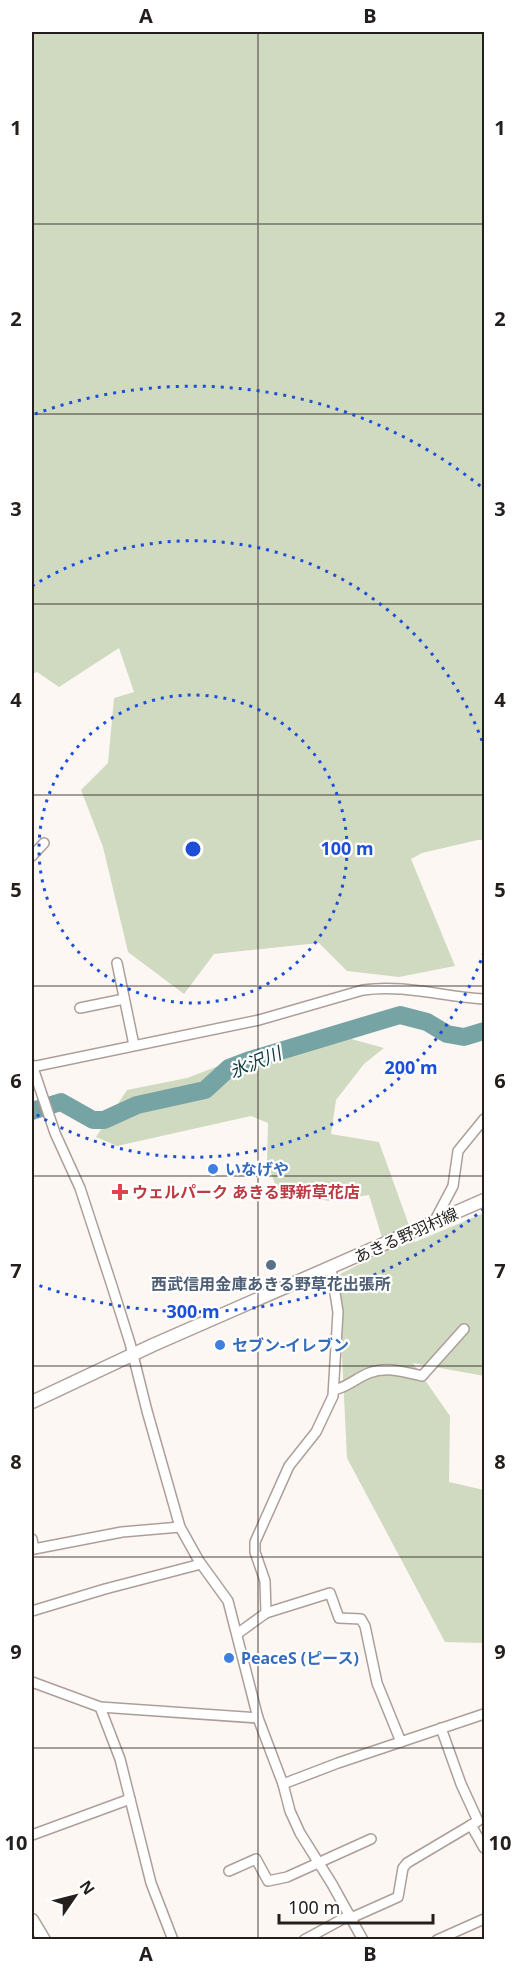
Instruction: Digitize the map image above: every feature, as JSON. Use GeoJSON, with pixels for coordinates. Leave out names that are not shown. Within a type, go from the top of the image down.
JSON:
{"type":"FeatureCollection","features":[{"type":"Feature","properties":{"kind":"main road","name":"あきる野羽村線"},"geometry":{"type":"LineString","coordinates":[[32,1402],[484,1200]]}},
{"type":"Feature","properties":{"kind":"main road"},"geometry":{"type":"LineString","coordinates":[[32,1920],[44,1940]]}},
{"type":"Feature","properties":{"kind":"street"},"geometry":{"type":"LineString","coordinates":[[32,842],[34,854]]}},
{"type":"Feature","properties":{"kind":"street"},"geometry":{"type":"LineString","coordinates":[[34,854],[44,843]]}},
{"type":"Feature","properties":{"kind":"street"},"geometry":{"type":"LineString","coordinates":[[117,963],[134,1045]]}},
{"type":"Feature","properties":{"kind":"street"},"geometry":{"type":"LineString","coordinates":[[363,1940],[317,1863],[290,1811],[283,1784],[258,1718],[228,1601],[201,1564],[180,1527],[149,1421],[133,1355],[80,1188],[38,1094],[32,1066],[259,1020],[350,993],[376,988],[408,989],[484,999]]}},
{"type":"Feature","properties":{"kind":"street"},"geometry":{"type":"LineString","coordinates":[[80,1008],[124,999]]}},
{"type":"Feature","properties":{"kind":"street"},"geometry":{"type":"LineString","coordinates":[[434,1222],[453,1186],[458,1151],[484,1119]]}},
{"type":"Feature","properties":{"kind":"street"},"geometry":{"type":"LineString","coordinates":[[266,1613],[265,1581],[255,1552],[255,1542],[266,1522],[284,1477],[294,1458],[316,1432],[334,1390],[338,1312],[331,1268]]}},
{"type":"Feature","properties":{"kind":"street"},"geometry":{"type":"LineString","coordinates":[[334,1390],[351,1385],[368,1374],[387,1369],[422,1376],[464,1329]]}},
{"type":"Feature","properties":{"kind":"street"},"geometry":{"type":"LineString","coordinates":[[32,1539],[33,1550],[122,1532],[180,1527]]}},
{"type":"Feature","properties":{"kind":"street"},"geometry":{"type":"LineString","coordinates":[[32,1611],[201,1564]]}},
{"type":"Feature","properties":{"kind":"street"},"geometry":{"type":"LineString","coordinates":[[237,1634],[266,1613],[330,1593],[339,1618],[361,1619],[367,1634],[377,1683],[400,1742]]}},
{"type":"Feature","properties":{"kind":"street"},"geometry":{"type":"LineString","coordinates":[[32,1682],[100,1707],[258,1718]]}},
{"type":"Feature","properties":{"kind":"street"},"geometry":{"type":"LineString","coordinates":[[100,1707],[120,1759],[151,1883],[173,1940]]}},
{"type":"Feature","properties":{"kind":"street"},"geometry":{"type":"LineString","coordinates":[[283,1784],[484,1714]]}},
{"type":"Feature","properties":{"kind":"street"},"geometry":{"type":"LineString","coordinates":[[304,1940],[398,1897],[403,1868],[407,1863],[478,1821],[461,1784],[441,1728]]}},
{"type":"Feature","properties":{"kind":"street"},"geometry":{"type":"LineString","coordinates":[[32,1835],[130,1799]]}},
{"type":"Feature","properties":{"kind":"street"},"geometry":{"type":"LineString","coordinates":[[471,1825],[484,1848]]}},
{"type":"Feature","properties":{"kind":"street"},"geometry":{"type":"LineString","coordinates":[[229,1871],[256,1859],[268,1881],[287,1877],[371,1839]]}},
{"type":"Feature","properties":{"kind":"street"},"geometry":{"type":"LineString","coordinates":[[437,1940],[484,1919]]}},
{"type":"Feature","properties":{"kind":"green space"},"geometry":{"type":"Polygon","coordinates":[[[32,32],[484,32],[484,840],[422,853],[411,859],[455,966],[399,977],[347,971],[319,943],[214,954],[184,994],[128,952],[103,847],[81,790],[108,763],[114,698],[134,692],[119,648],[59,687],[37,672],[32,674],[32,32]]]}},
{"type":"Feature","properties":{"kind":"green space"},"geometry":{"type":"Polygon","coordinates":[[[344,1037],[384,1048],[364,1064],[336,1100],[331,1134],[379,1142],[415,1242],[484,1213],[484,1376],[413,1363],[450,1416],[449,1482],[484,1490],[484,1643],[445,1642],[347,1458],[338,1275],[386,1251],[369,1195],[329,1201],[277,1190],[267,1161],[268,1123],[251,1116],[117,1146],[96,1137],[127,1090],[187,1078],[239,1058],[344,1037]]]}},
{"type":"Feature","properties":{"kind":"waterway","name":"氷沢川"},"geometry":{"type":"LineString","coordinates":[[32,1111],[61,1102],[93,1120],[104,1120],[137,1105],[205,1090],[229,1068],[250,1060],[400,1015],[427,1022],[447,1034],[464,1037],[484,1031]]}},
{"type":"Feature","properties":{"kind":"place","name":"いなげや"},"geometry":{"type":"Point","coordinates":[213,1169]}},
{"type":"Feature","properties":{"kind":"place","name":"ウェルパーク あきる野新草花店"},"geometry":{"type":"Point","coordinates":[120,1192]}},
{"type":"Feature","properties":{"kind":"place","name":"西武信用金庫あきる野草花出張所"},"geometry":{"type":"Point","coordinates":[271,1265]}},
{"type":"Feature","properties":{"kind":"place","name":"セブン-イレブン"},"geometry":{"type":"Point","coordinates":[220,1345]}},
{"type":"Feature","properties":{"kind":"place","name":"PeaceS (ピース)"},"geometry":{"type":"Point","coordinates":[229,1658]}}]}
